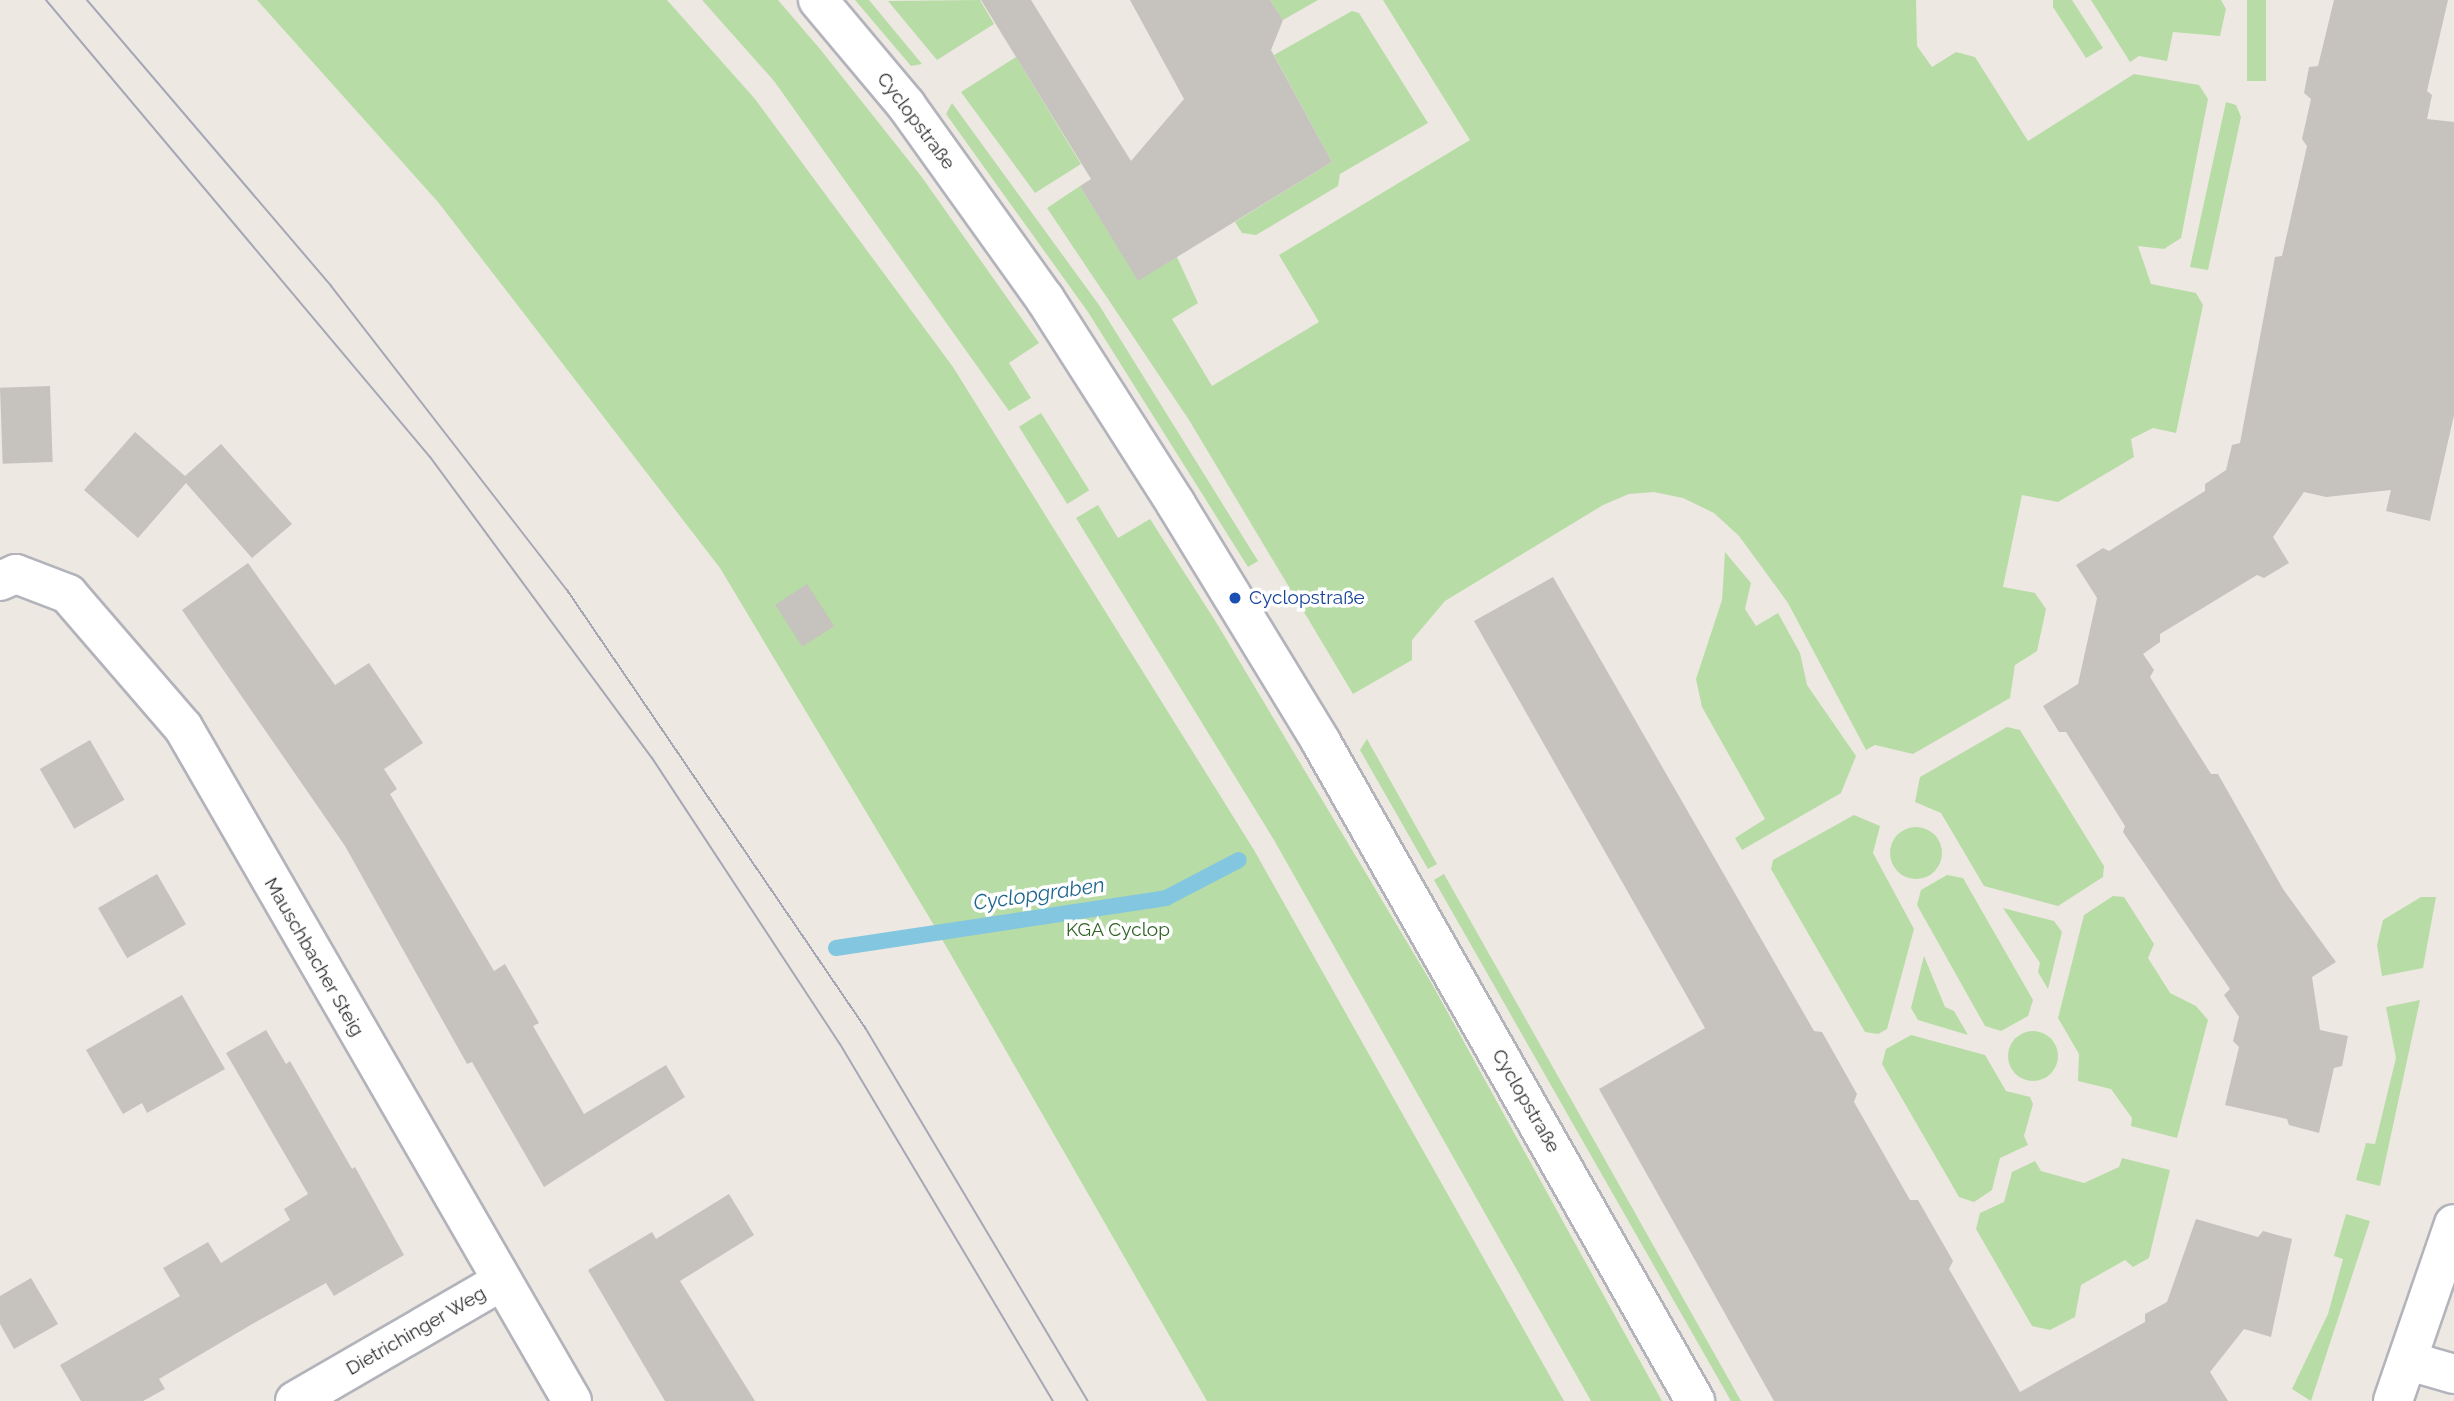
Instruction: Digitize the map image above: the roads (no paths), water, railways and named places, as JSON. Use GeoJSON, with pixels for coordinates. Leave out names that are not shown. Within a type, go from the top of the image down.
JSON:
{"type":"FeatureCollection","features":[{"type":"Feature","properties":{"kind":"street","name":"Cyclopstraße"},"geometry":{"type":"LineString","coordinates":[[818,0],[906,105],[1045,299],[1170,493],[1321,742],[1695,1401]]}},
{"type":"Feature","properties":{"kind":"street","name":"Mauschbacher Steig"},"geometry":{"type":"LineString","coordinates":[[0,581],[16,574],[68,594],[183,727],[500,1282],[572,1401]]}},
{"type":"Feature","properties":{"kind":"street"},"geometry":{"type":"LineString","coordinates":[[2393,1401],[2454,1224]]}},
{"type":"Feature","properties":{"kind":"street","name":"Dietrichinger Weg"},"geometry":{"type":"LineString","coordinates":[[295,1401],[500,1282]]}},
{"type":"Feature","properties":{"kind":"street"},"geometry":{"type":"LineString","coordinates":[[2409,1361],[2454,1374]]}},
{"type":"Feature","properties":{"kind":"waterway","name":"Cyclopgraben"},"geometry":{"type":"LineString","coordinates":[[836,948],[1166,898],[1239,860]]}},
{"type":"Feature","properties":{"kind":"tram line"},"geometry":{"type":"LineString","coordinates":[[46,0],[430,457],[652,758],[840,1044],[1053,1401]]}},
{"type":"Feature","properties":{"kind":"tram line"},"geometry":{"type":"LineString","coordinates":[[87,0],[331,286],[567,590],[866,1029],[1088,1401]]}},
{"type":"Feature","properties":{"kind":"place","name":"Cyclopstraße"},"geometry":{"type":"Point","coordinates":[1235,598]}},
{"type":"Feature","properties":{"kind":"park label","name":"KGA Cyclop"},"geometry":{"type":"Point","coordinates":[1118,930]}}]}
